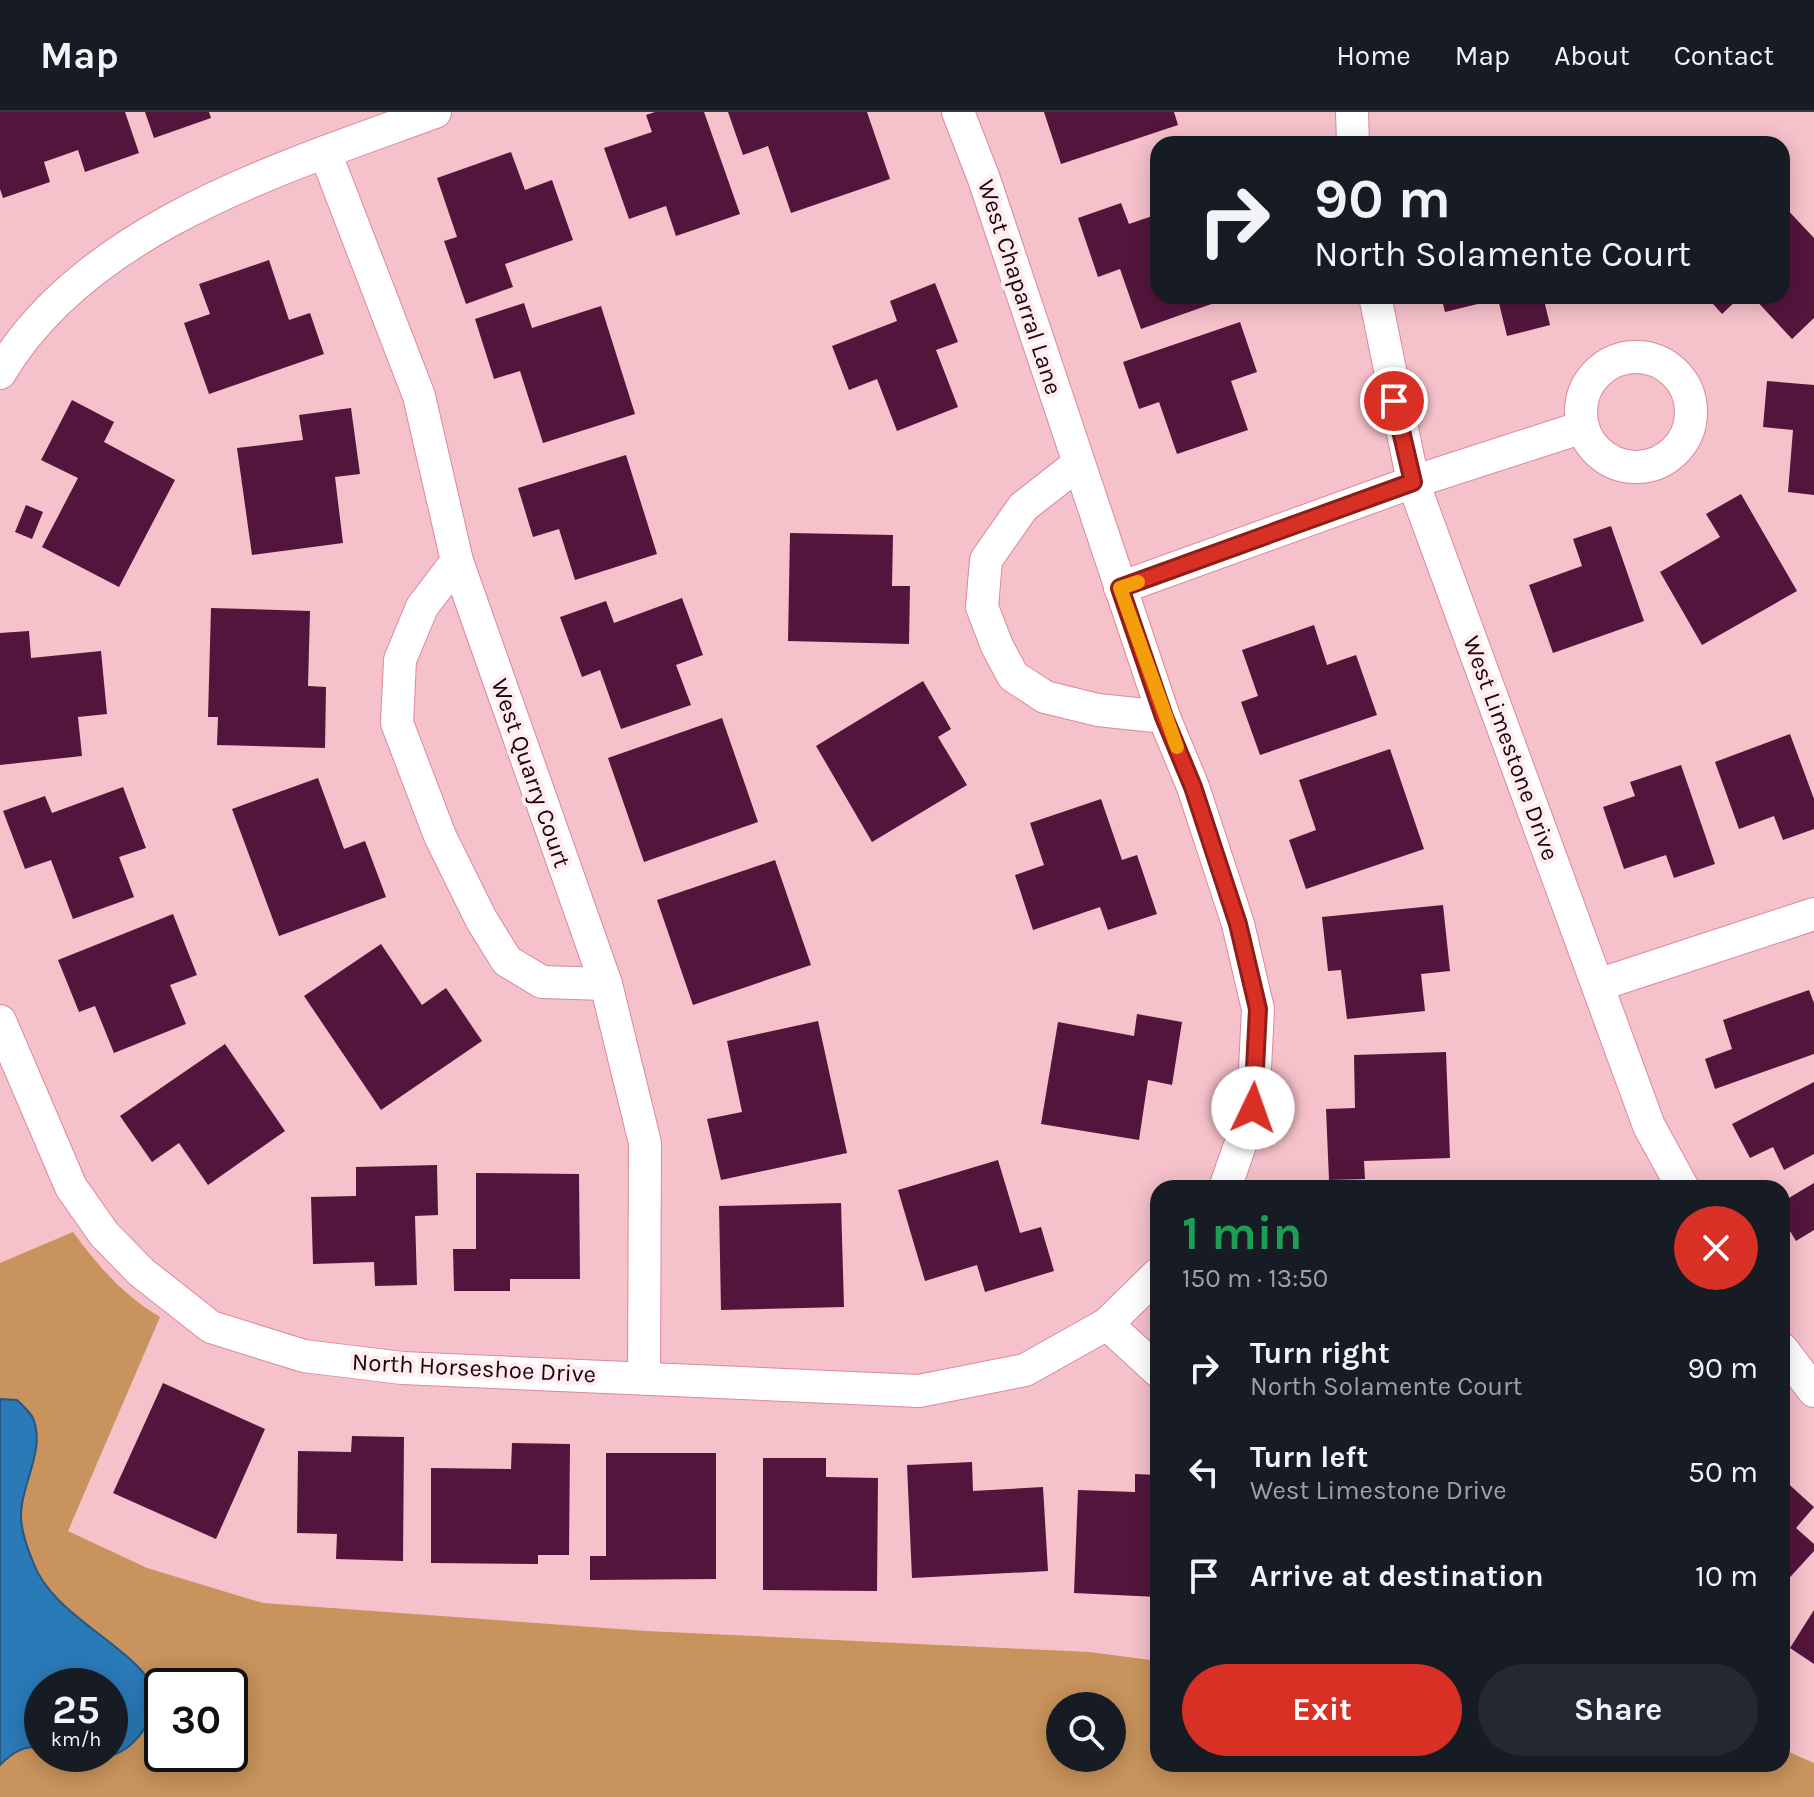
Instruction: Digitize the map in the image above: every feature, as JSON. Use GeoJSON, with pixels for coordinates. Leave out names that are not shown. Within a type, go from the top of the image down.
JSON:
{"type":"FeatureCollection","features":[{"type":"Feature","properties":{"kind":"street"},"geometry":{"type":"LineString","coordinates":[[0,373],[14,349],[54,301],[101,263],[181,213],[325,152],[435,112]]}},
{"type":"Feature","properties":{"kind":"street","name":"West Chaparral Lane"},"geometry":{"type":"LineString","coordinates":[[958,112],[984,179],[1164,717],[1193,787],[1234,911],[1258,1009],[1253,1108],[1228,1180]]}},
{"type":"Feature","properties":{"kind":"street"},"geometry":{"type":"LineString","coordinates":[[1352,112],[1353,136]]}},
{"type":"Feature","properties":{"kind":"street","name":"West Quarry Court"},"geometry":{"type":"LineString","coordinates":[[325,152],[419,396],[457,561],[606,984],[645,1143],[644,1377]]}},
{"type":"Feature","properties":{"kind":"street","name":"West Limestone Drive"},"geometry":{"type":"LineString","coordinates":[[1377,304],[1413,482],[1649,1126],[1679,1180]]}},
{"type":"Feature","properties":{"kind":"street"},"geometry":{"type":"LineString","coordinates":[[1120,588],[1413,482],[1583,427]]}},
{"type":"Feature","properties":{"kind":"street"},"geometry":{"type":"LineString","coordinates":[[1078,464],[1023,507],[986,560],[982,607],[1013,676],[1045,697],[1098,710],[1164,717]]}},
{"type":"Feature","properties":{"kind":"street"},"geometry":{"type":"LineString","coordinates":[[457,561],[422,607],[400,660],[397,723],[440,836],[481,919],[507,961],[542,982],[606,984]]}},
{"type":"Feature","properties":{"kind":"street"},"geometry":{"type":"LineString","coordinates":[[1598,985],[1814,914]]}},
{"type":"Feature","properties":{"kind":"street","name":"North Horseshoe Drive"},"geometry":{"type":"LineString","coordinates":[[0,1021],[71,1187],[104,1234],[141,1272],[211,1327],[304,1356],[402,1368],[919,1391],[1025,1370],[1107,1324]]}},
{"type":"Feature","properties":{"kind":"street"},"geometry":{"type":"LineString","coordinates":[[1150,1282],[1107,1324],[1150,1364]]}},
{"type":"Feature","properties":{"kind":"street"},"geometry":{"type":"LineString","coordinates":[[1790,1360],[1814,1391]]}},
{"type":"Feature","properties":{"kind":"shaded area"},"geometry":{"type":"Polygon","coordinates":[[[73,1232],[112,1279],[160,1317],[68,1531],[147,1568],[263,1603],[646,1631],[1089,1652],[1150,1660],[1150,1772],[1790,1772],[1790,1752],[1814,1763],[1814,1797],[0,1797],[0,1263],[73,1232]]]}},
{"type":"Feature","properties":{"kind":"water"},"geometry":{"type":"Polygon","coordinates":[[[0,1399],[17,1400],[32,1416],[36,1430],[35,1455],[21,1515],[25,1539],[39,1576],[58,1600],[144,1674],[144,1728],[128,1747],[128,1668],[24,1668],[24,1749],[0,1765],[0,1399]]]}},
{"type":"Feature","properties":{"kind":"building"},"geometry":{"type":"Polygon","coordinates":[[[0,112],[125,112],[139,153],[85,172],[78,150],[44,162],[50,182],[3,198],[0,189],[0,112]]]}},
{"type":"Feature","properties":{"kind":"building"},"geometry":{"type":"Polygon","coordinates":[[[145,112],[209,112],[211,118],[154,138],[145,112]]]}},
{"type":"Feature","properties":{"kind":"building"},"geometry":{"type":"Polygon","coordinates":[[[655,112],[704,112],[740,214],[676,236],[666,206],[629,219],[604,148],[652,132],[646,115],[655,112]]]}},
{"type":"Feature","properties":{"kind":"building"},"geometry":{"type":"Polygon","coordinates":[[[728,112],[867,112],[890,179],[791,213],[768,146],[743,155],[728,112]]]}},
{"type":"Feature","properties":{"kind":"building"},"geometry":{"type":"Polygon","coordinates":[[[1044,112],[1174,112],[1178,125],[1061,164],[1044,112]]]}},
{"type":"Feature","properties":{"kind":"building"},"geometry":{"type":"Polygon","coordinates":[[[511,152],[525,190],[552,180],[573,240],[505,264],[513,287],[466,304],[444,241],[457,237],[437,178],[511,152]]]}},
{"type":"Feature","properties":{"kind":"building"},"geometry":{"type":"Polygon","coordinates":[[[1121,203],[1129,224],[1150,217],[1150,304],[1211,304],[1141,329],[1120,269],[1098,277],[1078,218],[1121,203]]]}},
{"type":"Feature","properties":{"kind":"building"},"geometry":{"type":"Polygon","coordinates":[[[1790,212],[1814,238],[1814,318],[1792,339],[1759,304],[1790,304],[1790,212]]]}},
{"type":"Feature","properties":{"kind":"building"},"geometry":{"type":"Polygon","coordinates":[[[269,260],[289,320],[310,313],[324,354],[209,394],[184,323],[210,314],[199,284],[269,260]]]}},
{"type":"Feature","properties":{"kind":"building"},"geometry":{"type":"Polygon","coordinates":[[[935,283],[958,342],[936,350],[958,407],[897,431],[877,379],[849,390],[832,346],[897,321],[890,301],[935,283]]]}},
{"type":"Feature","properties":{"kind":"building"},"geometry":{"type":"Polygon","coordinates":[[[524,303],[532,328],[601,306],[635,414],[543,443],[520,371],[494,379],[475,319],[524,303]]]}},
{"type":"Feature","properties":{"kind":"building"},"geometry":{"type":"Polygon","coordinates":[[[1443,304],[1478,304],[1445,312],[1443,304]]]}},
{"type":"Feature","properties":{"kind":"building"},"geometry":{"type":"Polygon","coordinates":[[[1499,304],[1545,304],[1550,325],[1507,336],[1499,304]]]}},
{"type":"Feature","properties":{"kind":"building"},"geometry":{"type":"Polygon","coordinates":[[[1713,304],[1733,304],[1722,314],[1713,304]]]}},
{"type":"Feature","properties":{"kind":"building"},"geometry":{"type":"Polygon","coordinates":[[[1240,322],[1257,372],[1231,381],[1248,430],[1177,454],[1159,402],[1139,409],[1123,362],[1240,322]]]}},
{"type":"Feature","properties":{"kind":"building"},"geometry":{"type":"Polygon","coordinates":[[[1767,381],[1814,385],[1814,495],[1788,492],[1793,430],[1763,427],[1767,381]]]}},
{"type":"Feature","properties":{"kind":"building"},"geometry":{"type":"Polygon","coordinates":[[[72,400],[114,422],[104,442],[175,480],[119,587],[42,547],[78,478],[41,460],[72,400]]]}},
{"type":"Feature","properties":{"kind":"building"},"geometry":{"type":"Polygon","coordinates":[[[351,408],[360,474],[335,477],[343,543],[252,555],[237,448],[303,440],[299,415],[351,408]]]}},
{"type":"Feature","properties":{"kind":"building"},"geometry":{"type":"Polygon","coordinates":[[[626,455],[657,554],[575,580],[559,529],[533,537],[518,488],[626,455]]]}},
{"type":"Feature","properties":{"kind":"building"},"geometry":{"type":"Polygon","coordinates":[[[1741,494],[1797,591],[1702,645],[1660,572],[1720,537],[1706,514],[1741,494]]]}},
{"type":"Feature","properties":{"kind":"building"},"geometry":{"type":"Polygon","coordinates":[[[26,505],[43,512],[32,539],[15,532],[26,505]]]}},
{"type":"Feature","properties":{"kind":"building"},"geometry":{"type":"Polygon","coordinates":[[[1611,526],[1644,621],[1553,653],[1529,585],[1582,566],[1573,539],[1611,526]]]}},
{"type":"Feature","properties":{"kind":"building"},"geometry":{"type":"Polygon","coordinates":[[[790,533],[893,535],[892,586],[910,586],[909,644],[788,641],[790,533]]]}},
{"type":"Feature","properties":{"kind":"building"},"geometry":{"type":"Polygon","coordinates":[[[682,598],[703,655],[676,665],[691,705],[621,729],[600,670],[582,677],[560,617],[606,601],[614,623],[682,598]]]}},
{"type":"Feature","properties":{"kind":"building"},"geometry":{"type":"Polygon","coordinates":[[[211,608],[310,611],[308,686],[326,687],[325,748],[217,745],[218,717],[208,717],[211,608]]]}},
{"type":"Feature","properties":{"kind":"building"},"geometry":{"type":"Polygon","coordinates":[[[1314,625],[1327,665],[1356,655],[1377,715],[1260,755],[1241,702],[1258,696],[1242,650],[1314,625]]]}},
{"type":"Feature","properties":{"kind":"building"},"geometry":{"type":"Polygon","coordinates":[[[29,631],[31,658],[101,651],[107,714],[78,717],[82,756],[0,765],[0,633],[29,631]]]}},
{"type":"Feature","properties":{"kind":"building"},"geometry":{"type":"Polygon","coordinates":[[[923,681],[951,729],[938,737],[967,785],[872,842],[816,746],[923,681]]]}},
{"type":"Feature","properties":{"kind":"building"},"geometry":{"type":"Polygon","coordinates":[[[722,718],[758,822],[644,862],[608,758],[722,718]]]}},
{"type":"Feature","properties":{"kind":"building"},"geometry":{"type":"Polygon","coordinates":[[[1790,734],[1814,799],[1814,829],[1783,840],[1774,816],[1739,829],[1715,762],[1790,734]]]}},
{"type":"Feature","properties":{"kind":"building"},"geometry":{"type":"Polygon","coordinates":[[[1390,749],[1424,849],[1306,889],[1289,840],[1316,830],[1299,780],[1390,749]]]}},
{"type":"Feature","properties":{"kind":"building"},"geometry":{"type":"Polygon","coordinates":[[[1681,765],[1715,864],[1674,878],[1666,855],[1624,869],[1603,807],[1635,796],[1630,782],[1681,765]]]}},
{"type":"Feature","properties":{"kind":"building"},"geometry":{"type":"Polygon","coordinates":[[[318,778],[344,849],[365,841],[386,897],[279,936],[232,809],[318,778]]]}},
{"type":"Feature","properties":{"kind":"building"},"geometry":{"type":"Polygon","coordinates":[[[123,787],[146,848],[119,857],[134,897],[73,919],[51,860],[25,869],[3,811],[45,796],[52,813],[123,787]]]}},
{"type":"Feature","properties":{"kind":"building"},"geometry":{"type":"Polygon","coordinates":[[[1101,799],[1122,860],[1137,855],[1157,914],[1108,930],[1100,907],[1033,930],[1015,875],[1044,865],[1030,823],[1101,799]]]}},
{"type":"Feature","properties":{"kind":"building"},"geometry":{"type":"Polygon","coordinates":[[[775,860],[811,965],[693,1005],[657,900],[775,860]]]}},
{"type":"Feature","properties":{"kind":"building"},"geometry":{"type":"Polygon","coordinates":[[[1443,905],[1450,971],[1421,974],[1425,1011],[1347,1019],[1341,970],[1328,971],[1322,917],[1443,905]]]}},
{"type":"Feature","properties":{"kind":"building"},"geometry":{"type":"Polygon","coordinates":[[[173,914],[197,975],[170,985],[186,1024],[114,1053],[95,1006],[79,1012],[58,960],[173,914]]]}},
{"type":"Feature","properties":{"kind":"building"},"geometry":{"type":"Polygon","coordinates":[[[381,944],[422,1005],[446,988],[482,1041],[381,1110],[304,996],[381,944]]]}},
{"type":"Feature","properties":{"kind":"building"},"geometry":{"type":"Polygon","coordinates":[[[1809,990],[1814,1003],[1814,1054],[1715,1089],[1705,1059],[1732,1049],[1723,1020],[1809,990]]]}},
{"type":"Feature","properties":{"kind":"building"},"geometry":{"type":"Polygon","coordinates":[[[1137,1014],[1182,1022],[1172,1085],[1148,1080],[1139,1140],[1041,1124],[1058,1022],[1134,1036],[1137,1014]]]}},
{"type":"Feature","properties":{"kind":"building"},"geometry":{"type":"Polygon","coordinates":[[[818,1021],[847,1153],[721,1180],[707,1119],[742,1112],[727,1041],[818,1021]]]}},
{"type":"Feature","properties":{"kind":"building"},"geometry":{"type":"Polygon","coordinates":[[[225,1044],[285,1131],[208,1185],[179,1143],[152,1162],[120,1116],[225,1044]]]}},
{"type":"Feature","properties":{"kind":"building"},"geometry":{"type":"Polygon","coordinates":[[[1446,1052],[1450,1158],[1364,1161],[1365,1179],[1329,1180],[1326,1109],[1355,1108],[1354,1055],[1446,1052]]]}},
{"type":"Feature","properties":{"kind":"building"},"geometry":{"type":"Polygon","coordinates":[[[1814,1082],[1814,1154],[1784,1170],[1773,1147],[1750,1158],[1732,1124],[1814,1082]]]}},
{"type":"Feature","properties":{"kind":"building"},"geometry":{"type":"Polygon","coordinates":[[[998,1160],[1020,1233],[1041,1227],[1054,1271],[985,1292],[977,1265],[925,1281],[898,1190],[998,1160]]]}},
{"type":"Feature","properties":{"kind":"building"},"geometry":{"type":"Polygon","coordinates":[[[437,1165],[438,1215],[415,1216],[417,1285],[375,1286],[374,1262],[313,1264],[311,1197],[356,1196],[356,1167],[437,1165]]]}},
{"type":"Feature","properties":{"kind":"building"},"geometry":{"type":"Polygon","coordinates":[[[476,1173],[579,1174],[580,1279],[510,1279],[510,1291],[454,1291],[453,1249],[476,1249],[476,1173]]]}},
{"type":"Feature","properties":{"kind":"building"},"geometry":{"type":"Polygon","coordinates":[[[1814,1183],[1814,1230],[1796,1241],[1790,1231],[1790,1197],[1814,1183]]]}},
{"type":"Feature","properties":{"kind":"building"},"geometry":{"type":"Polygon","coordinates":[[[841,1203],[844,1307],[721,1310],[719,1206],[841,1203]]]}},
{"type":"Feature","properties":{"kind":"building"},"geometry":{"type":"Polygon","coordinates":[[[163,1383],[265,1429],[216,1539],[113,1493],[163,1383]]]}},
{"type":"Feature","properties":{"kind":"building"},"geometry":{"type":"Polygon","coordinates":[[[352,1436],[404,1437],[403,1561],[336,1559],[337,1534],[297,1533],[298,1451],[351,1452],[352,1436]]]}},
{"type":"Feature","properties":{"kind":"building"},"geometry":{"type":"Polygon","coordinates":[[[512,1443],[570,1444],[569,1555],[538,1555],[538,1564],[431,1563],[431,1468],[511,1469],[512,1443]]]}},
{"type":"Feature","properties":{"kind":"building"},"geometry":{"type":"Polygon","coordinates":[[[606,1453],[716,1453],[716,1579],[590,1580],[590,1556],[606,1556],[606,1453]]]}},
{"type":"Feature","properties":{"kind":"building"},"geometry":{"type":"Polygon","coordinates":[[[763,1458],[826,1458],[826,1477],[878,1478],[877,1591],[763,1590],[763,1458]]]}},
{"type":"Feature","properties":{"kind":"building"},"geometry":{"type":"Polygon","coordinates":[[[972,1462],[973,1491],[1043,1487],[1048,1571],[912,1578],[907,1465],[972,1462]]]}},
{"type":"Feature","properties":{"kind":"building"},"geometry":{"type":"Polygon","coordinates":[[[1135,1474],[1150,1475],[1150,1597],[1074,1593],[1078,1490],[1135,1492],[1135,1474]]]}},
{"type":"Feature","properties":{"kind":"building"},"geometry":{"type":"Polygon","coordinates":[[[1790,1485],[1814,1507],[1796,1528],[1814,1544],[1814,1551],[1790,1577],[1790,1485]]]}},
{"type":"Feature","properties":{"kind":"building"},"geometry":{"type":"Polygon","coordinates":[[[1814,1610],[1814,1664],[1790,1648],[1814,1610]]]}},
{"type":"Feature","properties":{"kind":"slow traffic"},"geometry":{"type":"LineString","coordinates":[[1138,582],[1120,588],[1177,747]]}},
{"type":"Feature","properties":{"kind":"route"},"geometry":{"type":"LineString","coordinates":[[1253,1108],[1258,1009],[1238,924],[1193,787],[1164,717],[1120,588],[1413,482],[1394,401]]}}]}
